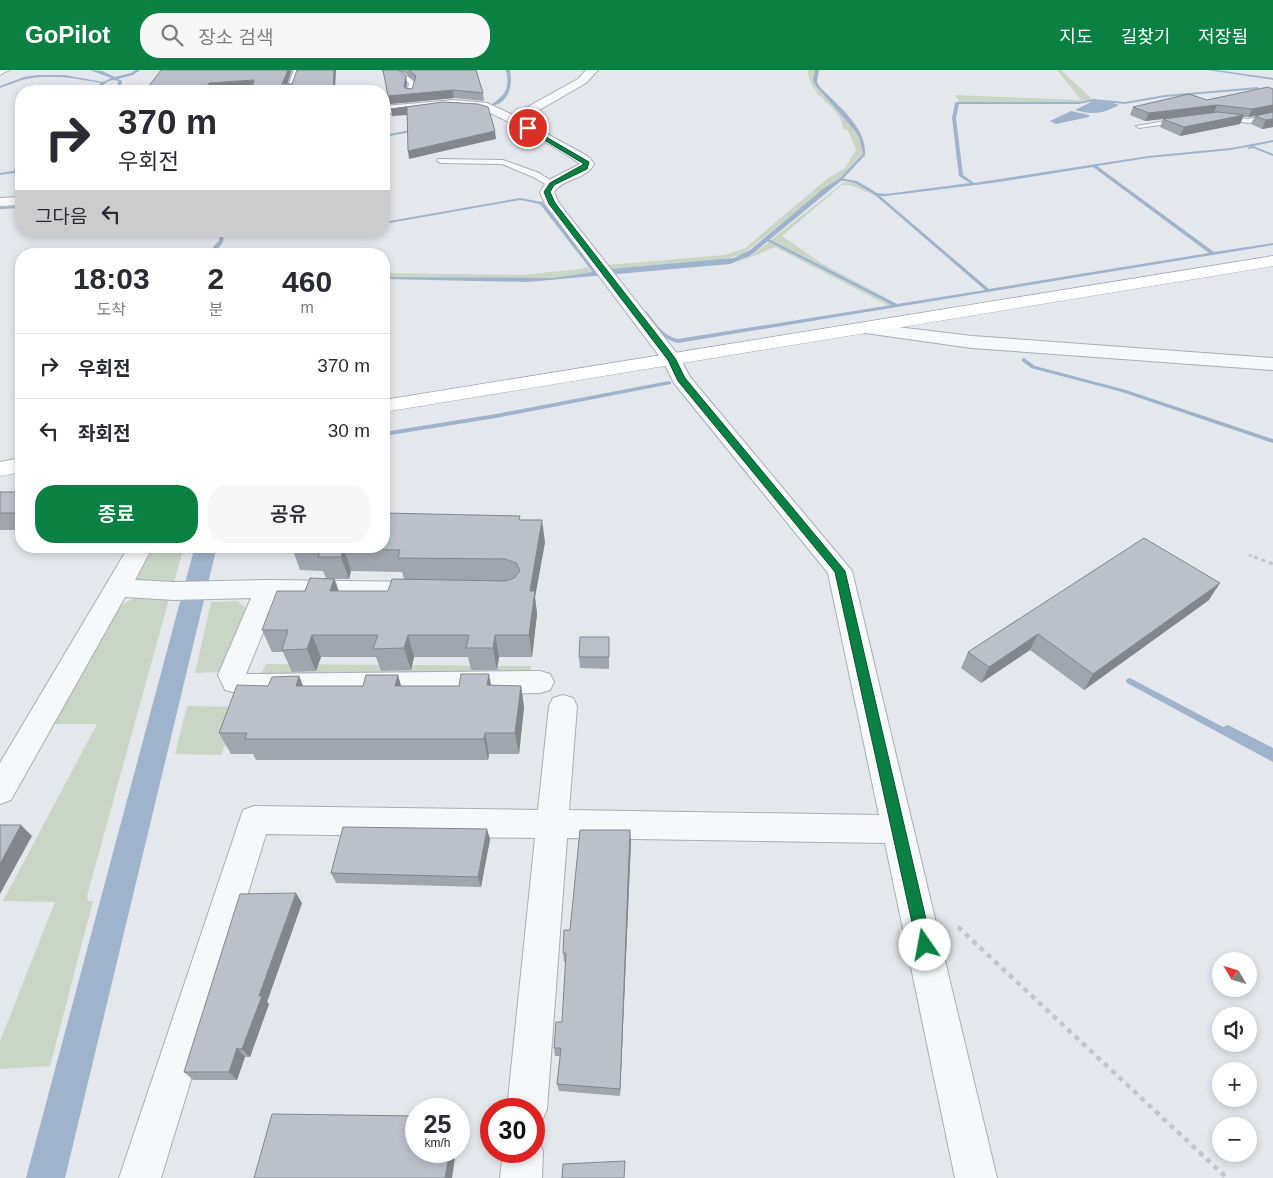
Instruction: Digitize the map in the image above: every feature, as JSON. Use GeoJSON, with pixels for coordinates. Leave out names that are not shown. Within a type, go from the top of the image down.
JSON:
{"type":"FeatureCollection","features":[{"type":"Feature","properties":{"kind":"main road"},"geometry":{"type":"LineString","coordinates":[[390,405],[1273,261]]}},
{"type":"Feature","properties":{"kind":"main road"},"geometry":{"type":"LineString","coordinates":[[0,469],[15,466]]}},
{"type":"Feature","properties":{"kind":"street"},"geometry":{"type":"LineString","coordinates":[[514,120],[574,85],[592,70]]}},
{"type":"Feature","properties":{"kind":"street"},"geometry":{"type":"LineString","coordinates":[[390,110],[466,104],[483,106],[514,120],[584,160],[587,164],[585,168],[552,184],[547,192],[552,204],[672,360],[681,379],[840,571],[976,1178]]}},
{"type":"Feature","properties":{"kind":"street"},"geometry":{"type":"LineString","coordinates":[[0,202],[15,202]]}},
{"type":"Feature","properties":{"kind":"street"},"geometry":{"type":"LineString","coordinates":[[864,328],[972,342],[1273,364]]}},
{"type":"Feature","properties":{"kind":"street"},"geometry":{"type":"LineString","coordinates":[[0,791],[137,553]]}},
{"type":"Feature","properties":{"kind":"street"},"geometry":{"type":"LineString","coordinates":[[118,588],[174,591],[268,589],[450,592]]}},
{"type":"Feature","properties":{"kind":"street"},"geometry":{"type":"LineString","coordinates":[[268,589],[232,675],[235,682],[252,686],[540,682]]}},
{"type":"Feature","properties":{"kind":"street"},"geometry":{"type":"LineString","coordinates":[[528,1098],[554,824],[563,706]]}},
{"type":"Feature","properties":{"kind":"street"},"geometry":{"type":"LineString","coordinates":[[140,1178],[254,820],[899,829]]}},
{"type":"Feature","properties":{"kind":"street"},"geometry":{"type":"LineString","coordinates":[[521,1178],[523,1163]]}},
{"type":"Feature","properties":{"kind":"lane"},"geometry":{"type":"LineString","coordinates":[[291,85],[297,70]]}},
{"type":"Feature","properties":{"kind":"lane"},"geometry":{"type":"LineString","coordinates":[[385,70],[404,76],[412,82],[410,94]]}},
{"type":"Feature","properties":{"kind":"lane"},"geometry":{"type":"LineString","coordinates":[[1214,116],[1248,121],[1273,116]]}},
{"type":"Feature","properties":{"kind":"lane"},"geometry":{"type":"LineString","coordinates":[[1139,126],[1186,120]]}},
{"type":"Feature","properties":{"kind":"lane"},"geometry":{"type":"LineString","coordinates":[[441,161],[503,162],[536,175],[552,184]]}},
{"type":"Feature","properties":{"kind":"path"},"geometry":{"type":"LineString","coordinates":[[1249,555],[1273,564]]}},
{"type":"Feature","properties":{"kind":"path"},"geometry":{"type":"LineString","coordinates":[[958,927],[1227,1178]]}},
{"type":"Feature","properties":{"kind":"green space"},"geometry":{"type":"Polygon","coordinates":[[[808,70],[815,70],[816,86],[859,137],[863,154],[849,170],[743,254],[723,260],[611,269],[607,265],[724,255],[744,249],[827,179],[845,168],[856,150],[848,130],[843,129],[838,115],[814,88],[808,70]]]}},
{"type":"Feature","properties":{"kind":"green space"},"geometry":{"type":"Polygon","coordinates":[[[1057,70],[1061,70],[1092,99],[1078,102],[956,103],[959,101],[955,95],[1081,100],[1057,70]]]}},
{"type":"Feature","properties":{"kind":"green space"},"geometry":{"type":"Polygon","coordinates":[[[844,182],[855,183],[876,196],[851,185],[842,185],[782,236],[821,263],[896,303],[771,240],[844,182]]]}},
{"type":"Feature","properties":{"kind":"green space"},"geometry":{"type":"Polygon","coordinates":[[[769,242],[892,305],[889,306],[775,247],[735,264],[751,256],[769,242]]]}},
{"type":"Feature","properties":{"kind":"green space"},"geometry":{"type":"Polygon","coordinates":[[[587,267],[593,272],[553,278],[521,279],[390,277],[390,273],[521,275],[587,267]]]}},
{"type":"Feature","properties":{"kind":"green space"},"geometry":{"type":"Polygon","coordinates":[[[148,553],[182,553],[174,583],[137,581],[135,579],[148,553]]]}},
{"type":"Feature","properties":{"kind":"green space"},"geometry":{"type":"Polygon","coordinates":[[[134,598],[169,599],[87,896],[88,901],[93,901],[50,1066],[0,1069],[0,1041],[55,902],[3,901],[97,724],[54,724],[118,607],[134,598]]]}},
{"type":"Feature","properties":{"kind":"green space"},"geometry":{"type":"Polygon","coordinates":[[[237,601],[247,609],[222,672],[195,673],[211,602],[237,601]]]}},
{"type":"Feature","properties":{"kind":"green space"},"geometry":{"type":"Polygon","coordinates":[[[266,664],[531,666],[530,677],[261,674],[266,664]]]}},
{"type":"Feature","properties":{"kind":"green space"},"geometry":{"type":"Polygon","coordinates":[[[187,706],[240,707],[221,755],[175,754],[187,706]]]}},
{"type":"Feature","properties":{"kind":"water"},"geometry":{"type":"Polygon","coordinates":[[[815,70],[819,70],[817,82],[819,86],[850,117],[856,126],[861,135],[865,155],[842,180],[750,256],[730,264],[527,282],[390,279],[390,277],[553,278],[611,269],[734,258],[750,250],[823,189],[840,178],[863,154],[859,137],[855,131],[813,80],[815,70]]]}},
{"type":"Feature","properties":{"kind":"water"},"geometry":{"type":"Polygon","coordinates":[[[1093,101],[1110,102],[1119,105],[1097,113],[1075,110],[1093,101]]]}},
{"type":"Feature","properties":{"kind":"water"},"geometry":{"type":"Polygon","coordinates":[[[1071,111],[1089,115],[1089,117],[1056,124],[1050,121],[1071,111]]]}},
{"type":"Feature","properties":{"kind":"water"},"geometry":{"type":"Polygon","coordinates":[[[193,553],[215,553],[65,1178],[26,1178],[193,553]]]}},
{"type":"Feature","properties":{"kind":"building"},"geometry":{"type":"Polygon","coordinates":[[[161,70],[288,70],[282,84],[292,84],[297,70],[334,70],[333,85],[253,85],[254,80],[209,83],[208,85],[150,85],[161,70]]]}},
{"type":"Feature","properties":{"kind":"building"},"geometry":{"type":"Polygon","coordinates":[[[383,70],[400,71],[406,76],[405,88],[412,89],[416,76],[409,70],[476,70],[483,93],[453,90],[390,96],[390,85],[386,85],[383,70]]]}},
{"type":"Feature","properties":{"kind":"building"},"geometry":{"type":"Polygon","coordinates":[[[1268,87],[1273,89],[1273,105],[1252,109],[1217,105],[1149,113],[1133,107],[1189,94],[1207,100],[1268,87]]]}},
{"type":"Feature","properties":{"kind":"building"},"geometry":{"type":"Polygon","coordinates":[[[443,102],[478,104],[488,107],[495,131],[408,151],[407,107],[391,109],[443,102]]]}},
{"type":"Feature","properties":{"kind":"building"},"geometry":{"type":"Polygon","coordinates":[[[1218,112],[1244,115],[1184,127],[1163,119],[1218,112]]]}},
{"type":"Feature","properties":{"kind":"building"},"geometry":{"type":"Polygon","coordinates":[[[1273,112],[1273,119],[1266,120],[1255,116],[1273,112]]]}},
{"type":"Feature","properties":{"kind":"building"},"geometry":{"type":"Polygon","coordinates":[[[0,492],[15,492],[15,513],[0,513],[0,492]]]}},
{"type":"Feature","properties":{"kind":"building"},"geometry":{"type":"Polygon","coordinates":[[[390,513],[520,516],[519,520],[542,520],[530,591],[535,591],[529,635],[495,635],[493,648],[466,648],[469,635],[408,635],[404,648],[373,649],[378,635],[312,635],[307,649],[282,650],[288,630],[262,630],[277,591],[305,591],[310,578],[334,579],[330,591],[388,591],[392,579],[505,581],[514,578],[520,571],[516,563],[505,559],[398,558],[400,550],[390,550],[390,513]]]}},
{"type":"Feature","properties":{"kind":"building"},"geometry":{"type":"Polygon","coordinates":[[[1144,538],[1220,583],[1093,674],[1038,634],[989,667],[968,652],[1144,538]]]}},
{"type":"Feature","properties":{"kind":"building"},"geometry":{"type":"Polygon","coordinates":[[[320,553],[342,553],[341,557],[318,557],[320,553]]]}},
{"type":"Feature","properties":{"kind":"building"},"geometry":{"type":"Polygon","coordinates":[[[580,637],[609,637],[609,657],[579,657],[580,637]]]}},
{"type":"Feature","properties":{"kind":"building"},"geometry":{"type":"Polygon","coordinates":[[[461,674],[489,674],[487,685],[521,686],[515,733],[485,733],[484,739],[245,739],[247,733],[219,733],[237,685],[268,686],[272,677],[299,676],[296,686],[363,686],[366,675],[398,675],[395,686],[459,686],[461,674]]]}},
{"type":"Feature","properties":{"kind":"building"},"geometry":{"type":"Polygon","coordinates":[[[0,825],[21,825],[0,864],[0,825]]]}},
{"type":"Feature","properties":{"kind":"building"},"geometry":{"type":"Polygon","coordinates":[[[343,827],[487,829],[478,877],[331,873],[343,827]]]}},
{"type":"Feature","properties":{"kind":"building"},"geometry":{"type":"Polygon","coordinates":[[[580,830],[630,830],[620,1089],[557,1084],[561,1048],[554,1048],[556,1022],[562,1022],[566,953],[563,953],[564,930],[570,930],[580,830]]]}},
{"type":"Feature","properties":{"kind":"building"},"geometry":{"type":"Polygon","coordinates":[[[296,893],[259,996],[262,996],[242,1049],[237,1048],[229,1072],[184,1072],[240,894],[296,893]]]}},
{"type":"Feature","properties":{"kind":"building"},"geometry":{"type":"Polygon","coordinates":[[[272,1114],[405,1116],[405,1163],[448,1163],[445,1178],[254,1178],[272,1114]]]}},
{"type":"Feature","properties":{"kind":"building"},"geometry":{"type":"Polygon","coordinates":[[[625,1161],[624,1178],[562,1178],[563,1164],[625,1161]]]}},
{"type":"Feature","properties":{"kind":"waterway"},"geometry":{"type":"LineString","coordinates":[[92,70],[114,78]]}},
{"type":"Feature","properties":{"kind":"waterway"},"geometry":{"type":"LineString","coordinates":[[114,78],[132,74],[138,70]]}},
{"type":"Feature","properties":{"kind":"waterway"},"geometry":{"type":"LineString","coordinates":[[492,106],[502,99],[508,91],[510,83],[508,70]]}},
{"type":"Feature","properties":{"kind":"waterway"},"geometry":{"type":"LineString","coordinates":[[1209,70],[1273,79]]}},
{"type":"Feature","properties":{"kind":"waterway"},"geometry":{"type":"LineString","coordinates":[[0,87],[25,78],[51,75],[77,77],[103,83]]}},
{"type":"Feature","properties":{"kind":"waterway"},"geometry":{"type":"LineString","coordinates":[[101,85],[114,78]]}},
{"type":"Feature","properties":{"kind":"waterway"},"geometry":{"type":"LineString","coordinates":[[114,78],[120,81],[120,85]]}},
{"type":"Feature","properties":{"kind":"waterway"},"geometry":{"type":"LineString","coordinates":[[972,183],[961,176],[954,118],[957,103],[1079,103],[1093,100],[1125,103],[1165,96],[1258,88]]}},
{"type":"Feature","properties":{"kind":"waterway"},"geometry":{"type":"LineString","coordinates":[[390,135],[416,130]]}},
{"type":"Feature","properties":{"kind":"waterway"},"geometry":{"type":"LineString","coordinates":[[876,194],[886,195],[992,182],[1148,157],[1231,149],[1273,141]]}},
{"type":"Feature","properties":{"kind":"waterway"},"geometry":{"type":"LineString","coordinates":[[1249,148],[1253,147],[1273,155]]}},
{"type":"Feature","properties":{"kind":"waterway"},"geometry":{"type":"LineString","coordinates":[[1094,166],[1213,254]]}},
{"type":"Feature","properties":{"kind":"waterway"},"geometry":{"type":"LineString","coordinates":[[0,174],[15,171]]}},
{"type":"Feature","properties":{"kind":"waterway"},"geometry":{"type":"LineString","coordinates":[[840,179],[856,182],[876,194]]}},
{"type":"Feature","properties":{"kind":"waterway"},"geometry":{"type":"LineString","coordinates":[[876,194],[988,290]]}},
{"type":"Feature","properties":{"kind":"waterway"},"geometry":{"type":"LineString","coordinates":[[390,222],[520,199],[541,203],[597,274]]}},
{"type":"Feature","properties":{"kind":"waterway"},"geometry":{"type":"LineString","coordinates":[[0,208],[15,207]]}},
{"type":"Feature","properties":{"kind":"waterway"},"geometry":{"type":"LineString","coordinates":[[215,248],[223,237]]}},
{"type":"Feature","properties":{"kind":"waterway"},"geometry":{"type":"LineString","coordinates":[[767,239],[896,305]]}},
{"type":"Feature","properties":{"kind":"waterway"},"geometry":{"type":"LineString","coordinates":[[1213,254],[1273,244]]}},
{"type":"Feature","properties":{"kind":"waterway"},"geometry":{"type":"LineString","coordinates":[[644,312],[663,334],[668,338],[678,341],[1213,254]]}},
{"type":"Feature","properties":{"kind":"waterway"},"geometry":{"type":"LineString","coordinates":[[1024,360],[1033,367],[1124,391],[1273,441]]}},
{"type":"Feature","properties":{"kind":"waterway"},"geometry":{"type":"LineString","coordinates":[[390,433],[496,416],[669,383]]}},
{"type":"Feature","properties":{"kind":"waterway"},"geometry":{"type":"LineString","coordinates":[[1130,681],[1273,758]]}},
{"type":"Feature","properties":{"kind":"waterway"},"geometry":{"type":"LineString","coordinates":[[1227,728],[1273,752]]}},
{"type":"Feature","properties":{"kind":"route"},"geometry":{"type":"LineString","coordinates":[[528,128],[584,160],[587,164],[585,168],[552,184],[547,192],[552,204],[672,360],[681,379],[840,571],[925,945]]}}]}
